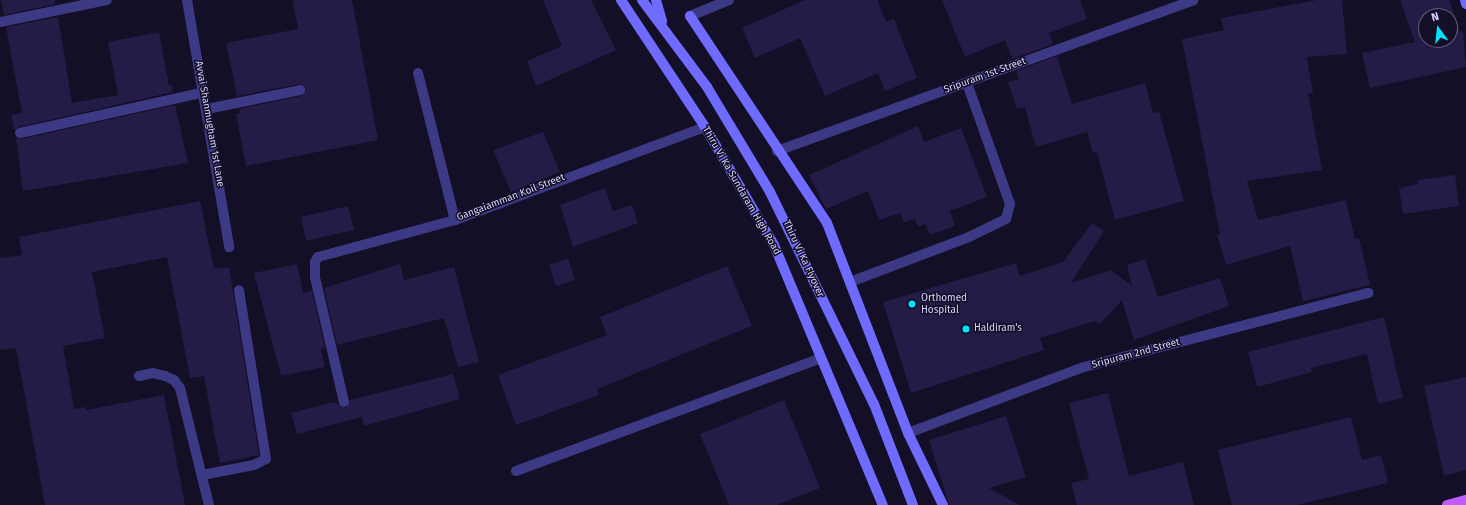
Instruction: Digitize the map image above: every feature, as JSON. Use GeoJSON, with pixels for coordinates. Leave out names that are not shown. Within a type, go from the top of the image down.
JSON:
{"type":"FeatureCollection","features":[{"type":"Feature","properties":{"kind":"main road"},"geometry":{"type":"LineString","coordinates":[[1447,505],[1466,500]]}},
{"type":"Feature","properties":{"kind":"street"},"geometry":{"type":"LineString","coordinates":[[0,22],[107,0]]}},
{"type":"Feature","properties":{"kind":"street","name":"Avvai Shanmugham 1st Lane"},"geometry":{"type":"LineString","coordinates":[[187,0],[205,92],[229,247]]}},
{"type":"Feature","properties":{"kind":"street","name":"Thiru Vi Ka Sundaram High Road"},"geometry":{"type":"LineString","coordinates":[[622,0],[705,127],[774,245],[883,505]]}},
{"type":"Feature","properties":{"kind":"street","name":"Thiru Vi Ka Flyover"},"geometry":{"type":"LineString","coordinates":[[642,0],[664,27],[707,87],[773,198],[874,404],[914,505]]}},
{"type":"Feature","properties":{"kind":"street","name":"Thiru Vi Ka Flyover"},"geometry":{"type":"LineString","coordinates":[[656,0],[664,27]]}},
{"type":"Feature","properties":{"kind":"street"},"geometry":{"type":"LineString","coordinates":[[729,0],[690,16],[777,151],[827,223],[908,433],[943,505]]}},
{"type":"Feature","properties":{"kind":"street","name":"Sripuram 1st Street"},"geometry":{"type":"LineString","coordinates":[[777,151],[1193,0]]}},
{"type":"Feature","properties":{"kind":"street"},"geometry":{"type":"LineString","coordinates":[[1465,0],[1466,4]]}},
{"type":"Feature","properties":{"kind":"street"},"geometry":{"type":"LineString","coordinates":[[418,73],[455,220]]}},
{"type":"Feature","properties":{"kind":"street"},"geometry":{"type":"LineString","coordinates":[[850,282],[969,237],[1006,219],[1010,204],[967,83]]}},
{"type":"Feature","properties":{"kind":"street"},"geometry":{"type":"LineString","coordinates":[[207,109],[300,90]]}},
{"type":"Feature","properties":{"kind":"street"},"geometry":{"type":"LineString","coordinates":[[20,133],[205,92]]}},
{"type":"Feature","properties":{"kind":"street","name":"Gangaiamman Koil Street"},"geometry":{"type":"LineString","coordinates":[[344,402],[315,277],[315,262],[324,254],[455,220],[705,127]]}},
{"type":"Feature","properties":{"kind":"street"},"geometry":{"type":"LineString","coordinates":[[202,475],[254,465],[266,460],[239,290]]}},
{"type":"Feature","properties":{"kind":"street","name":"Sripuram 2nd Street"},"geometry":{"type":"LineString","coordinates":[[908,433],[1084,367],[1370,293]]}},
{"type":"Feature","properties":{"kind":"street"},"geometry":{"type":"LineString","coordinates":[[516,471],[821,358]]}},
{"type":"Feature","properties":{"kind":"street"},"geometry":{"type":"LineString","coordinates":[[140,376],[153,373],[165,376],[174,380],[180,388],[209,505]]}},
{"type":"Feature","properties":{"kind":"building"},"geometry":{"type":"Polygon","coordinates":[[[1,0],[55,0],[55,4],[4,15],[1,0]]]}},
{"type":"Feature","properties":{"kind":"building"},"geometry":{"type":"Polygon","coordinates":[[[293,0],[352,0],[378,140],[246,166],[236,114],[240,113],[239,109],[301,96],[306,89],[299,84],[237,96],[226,43],[298,29],[293,0]]]}},
{"type":"Feature","properties":{"kind":"building"},"geometry":{"type":"Polygon","coordinates":[[[543,0],[591,0],[616,50],[536,86],[527,61],[562,46],[543,0]]]}},
{"type":"Feature","properties":{"kind":"building"},"geometry":{"type":"Polygon","coordinates":[[[805,0],[877,0],[886,22],[894,19],[917,78],[885,91],[878,73],[825,96],[800,38],[755,58],[742,28],[805,0]]]}},
{"type":"Feature","properties":{"kind":"building"},"geometry":{"type":"Polygon","coordinates":[[[942,0],[1080,0],[1087,19],[1049,33],[1053,44],[1012,59],[1005,40],[965,57],[942,0]]]}},
{"type":"Feature","properties":{"kind":"building"},"geometry":{"type":"Polygon","coordinates":[[[1317,0],[1342,0],[1347,54],[1307,57],[1313,93],[1308,93],[1322,170],[1247,181],[1258,220],[1346,200],[1355,239],[1359,238],[1370,285],[1303,301],[1290,246],[1226,265],[1217,235],[1220,234],[1182,39],[1224,30],[1221,18],[1317,0]]]}},
{"type":"Feature","properties":{"kind":"building"},"geometry":{"type":"Polygon","coordinates":[[[1400,0],[1449,0],[1452,8],[1418,8],[1418,48],[1458,48],[1458,26],[1460,32],[1463,31],[1466,67],[1370,88],[1362,53],[1415,42],[1400,0]]]}},
{"type":"Feature","properties":{"kind":"building"},"geometry":{"type":"Polygon","coordinates":[[[58,17],[72,103],[118,95],[108,42],[159,32],[169,85],[172,85],[173,92],[19,127],[14,130],[11,115],[22,113],[6,27],[58,17]]]}},
{"type":"Feature","properties":{"kind":"building"},"geometry":{"type":"Polygon","coordinates":[[[1057,56],[1072,104],[1145,83],[1153,113],[1159,112],[1184,201],[1115,220],[1097,152],[1093,153],[1087,132],[1036,147],[1025,107],[1017,109],[1008,82],[1019,79],[1016,71],[1057,56]]]}},
{"type":"Feature","properties":{"kind":"building"},"geometry":{"type":"Polygon","coordinates":[[[175,105],[188,163],[23,191],[16,138],[21,139],[175,105]]]}},
{"type":"Feature","properties":{"kind":"building"},"geometry":{"type":"Polygon","coordinates":[[[918,126],[924,142],[961,128],[987,197],[950,211],[955,226],[930,235],[925,224],[918,227],[915,219],[904,222],[900,213],[879,220],[868,191],[826,209],[809,175],[918,126]]]}},
{"type":"Feature","properties":{"kind":"building"},"geometry":{"type":"Polygon","coordinates":[[[543,132],[560,172],[511,192],[493,150],[543,132]]]}},
{"type":"Feature","properties":{"kind":"building"},"geometry":{"type":"Polygon","coordinates":[[[1455,175],[1459,206],[1403,214],[1399,188],[1418,184],[1418,180],[1455,175]]]}},
{"type":"Feature","properties":{"kind":"building"},"geometry":{"type":"Polygon","coordinates":[[[605,188],[613,211],[632,205],[638,223],[573,247],[560,205],[605,188]]]}},
{"type":"Feature","properties":{"kind":"building"},"geometry":{"type":"Polygon","coordinates":[[[200,201],[214,269],[229,267],[259,455],[220,463],[204,376],[190,378],[167,257],[92,272],[105,338],[63,346],[74,409],[85,407],[86,410],[164,395],[185,505],[45,505],[16,348],[0,350],[0,258],[22,255],[19,237],[200,201]]]}},
{"type":"Feature","properties":{"kind":"building"},"geometry":{"type":"Polygon","coordinates":[[[348,206],[354,230],[306,241],[301,217],[348,206]]]}},
{"type":"Feature","properties":{"kind":"building"},"geometry":{"type":"Polygon","coordinates":[[[1092,223],[1104,231],[1071,283],[1111,270],[1132,286],[1127,265],[1145,259],[1158,297],[1220,278],[1229,306],[1134,340],[1122,300],[1099,325],[1095,321],[1040,338],[1044,350],[911,393],[883,302],[1016,263],[1020,276],[1063,262],[1092,223]]]}},
{"type":"Feature","properties":{"kind":"building"},"geometry":{"type":"Polygon","coordinates":[[[568,258],[575,280],[556,286],[549,265],[568,258]]]}},
{"type":"Feature","properties":{"kind":"building"},"geometry":{"type":"Polygon","coordinates":[[[297,264],[303,293],[312,291],[325,348],[321,349],[325,367],[281,376],[254,273],[297,264]]]}},
{"type":"Feature","properties":{"kind":"building"},"geometry":{"type":"Polygon","coordinates":[[[400,264],[404,280],[454,267],[479,362],[458,367],[444,318],[337,345],[324,288],[400,264]]]}},
{"type":"Feature","properties":{"kind":"building"},"geometry":{"type":"Polygon","coordinates":[[[727,266],[752,326],[597,389],[599,395],[516,425],[498,375],[607,335],[600,317],[727,266]]]}},
{"type":"Feature","properties":{"kind":"building"},"geometry":{"type":"Polygon","coordinates":[[[1384,317],[1403,398],[1378,404],[1367,354],[1311,368],[1312,372],[1257,387],[1248,352],[1384,317]]]}},
{"type":"Feature","properties":{"kind":"building"},"geometry":{"type":"Polygon","coordinates":[[[453,374],[460,399],[364,426],[362,417],[297,434],[291,413],[334,402],[346,408],[350,400],[453,374]]]}},
{"type":"Feature","properties":{"kind":"building"},"geometry":{"type":"Polygon","coordinates":[[[1466,377],[1466,470],[1444,476],[1424,386],[1466,377]]]}},
{"type":"Feature","properties":{"kind":"building"},"geometry":{"type":"Polygon","coordinates":[[[1108,393],[1129,476],[1183,462],[1194,505],[1077,505],[1071,483],[1089,479],[1069,403],[1108,393]]]}},
{"type":"Feature","properties":{"kind":"building"},"geometry":{"type":"Polygon","coordinates":[[[784,400],[820,488],[777,505],[729,505],[700,434],[784,400]]]}},
{"type":"Feature","properties":{"kind":"building"},"geometry":{"type":"Polygon","coordinates":[[[1006,416],[1026,477],[989,488],[1020,505],[949,505],[929,440],[1006,416]]]}},
{"type":"Feature","properties":{"kind":"building"},"geometry":{"type":"Polygon","coordinates":[[[1351,417],[1362,460],[1381,455],[1388,483],[1297,505],[1232,505],[1218,450],[1351,417]]]}},
{"type":"Feature","properties":{"kind":"place","name":"Orthomed Hospital"},"geometry":{"type":"Point","coordinates":[912,304]}},
{"type":"Feature","properties":{"kind":"place","name":"Haldiram's"},"geometry":{"type":"Point","coordinates":[966,329]}}]}
